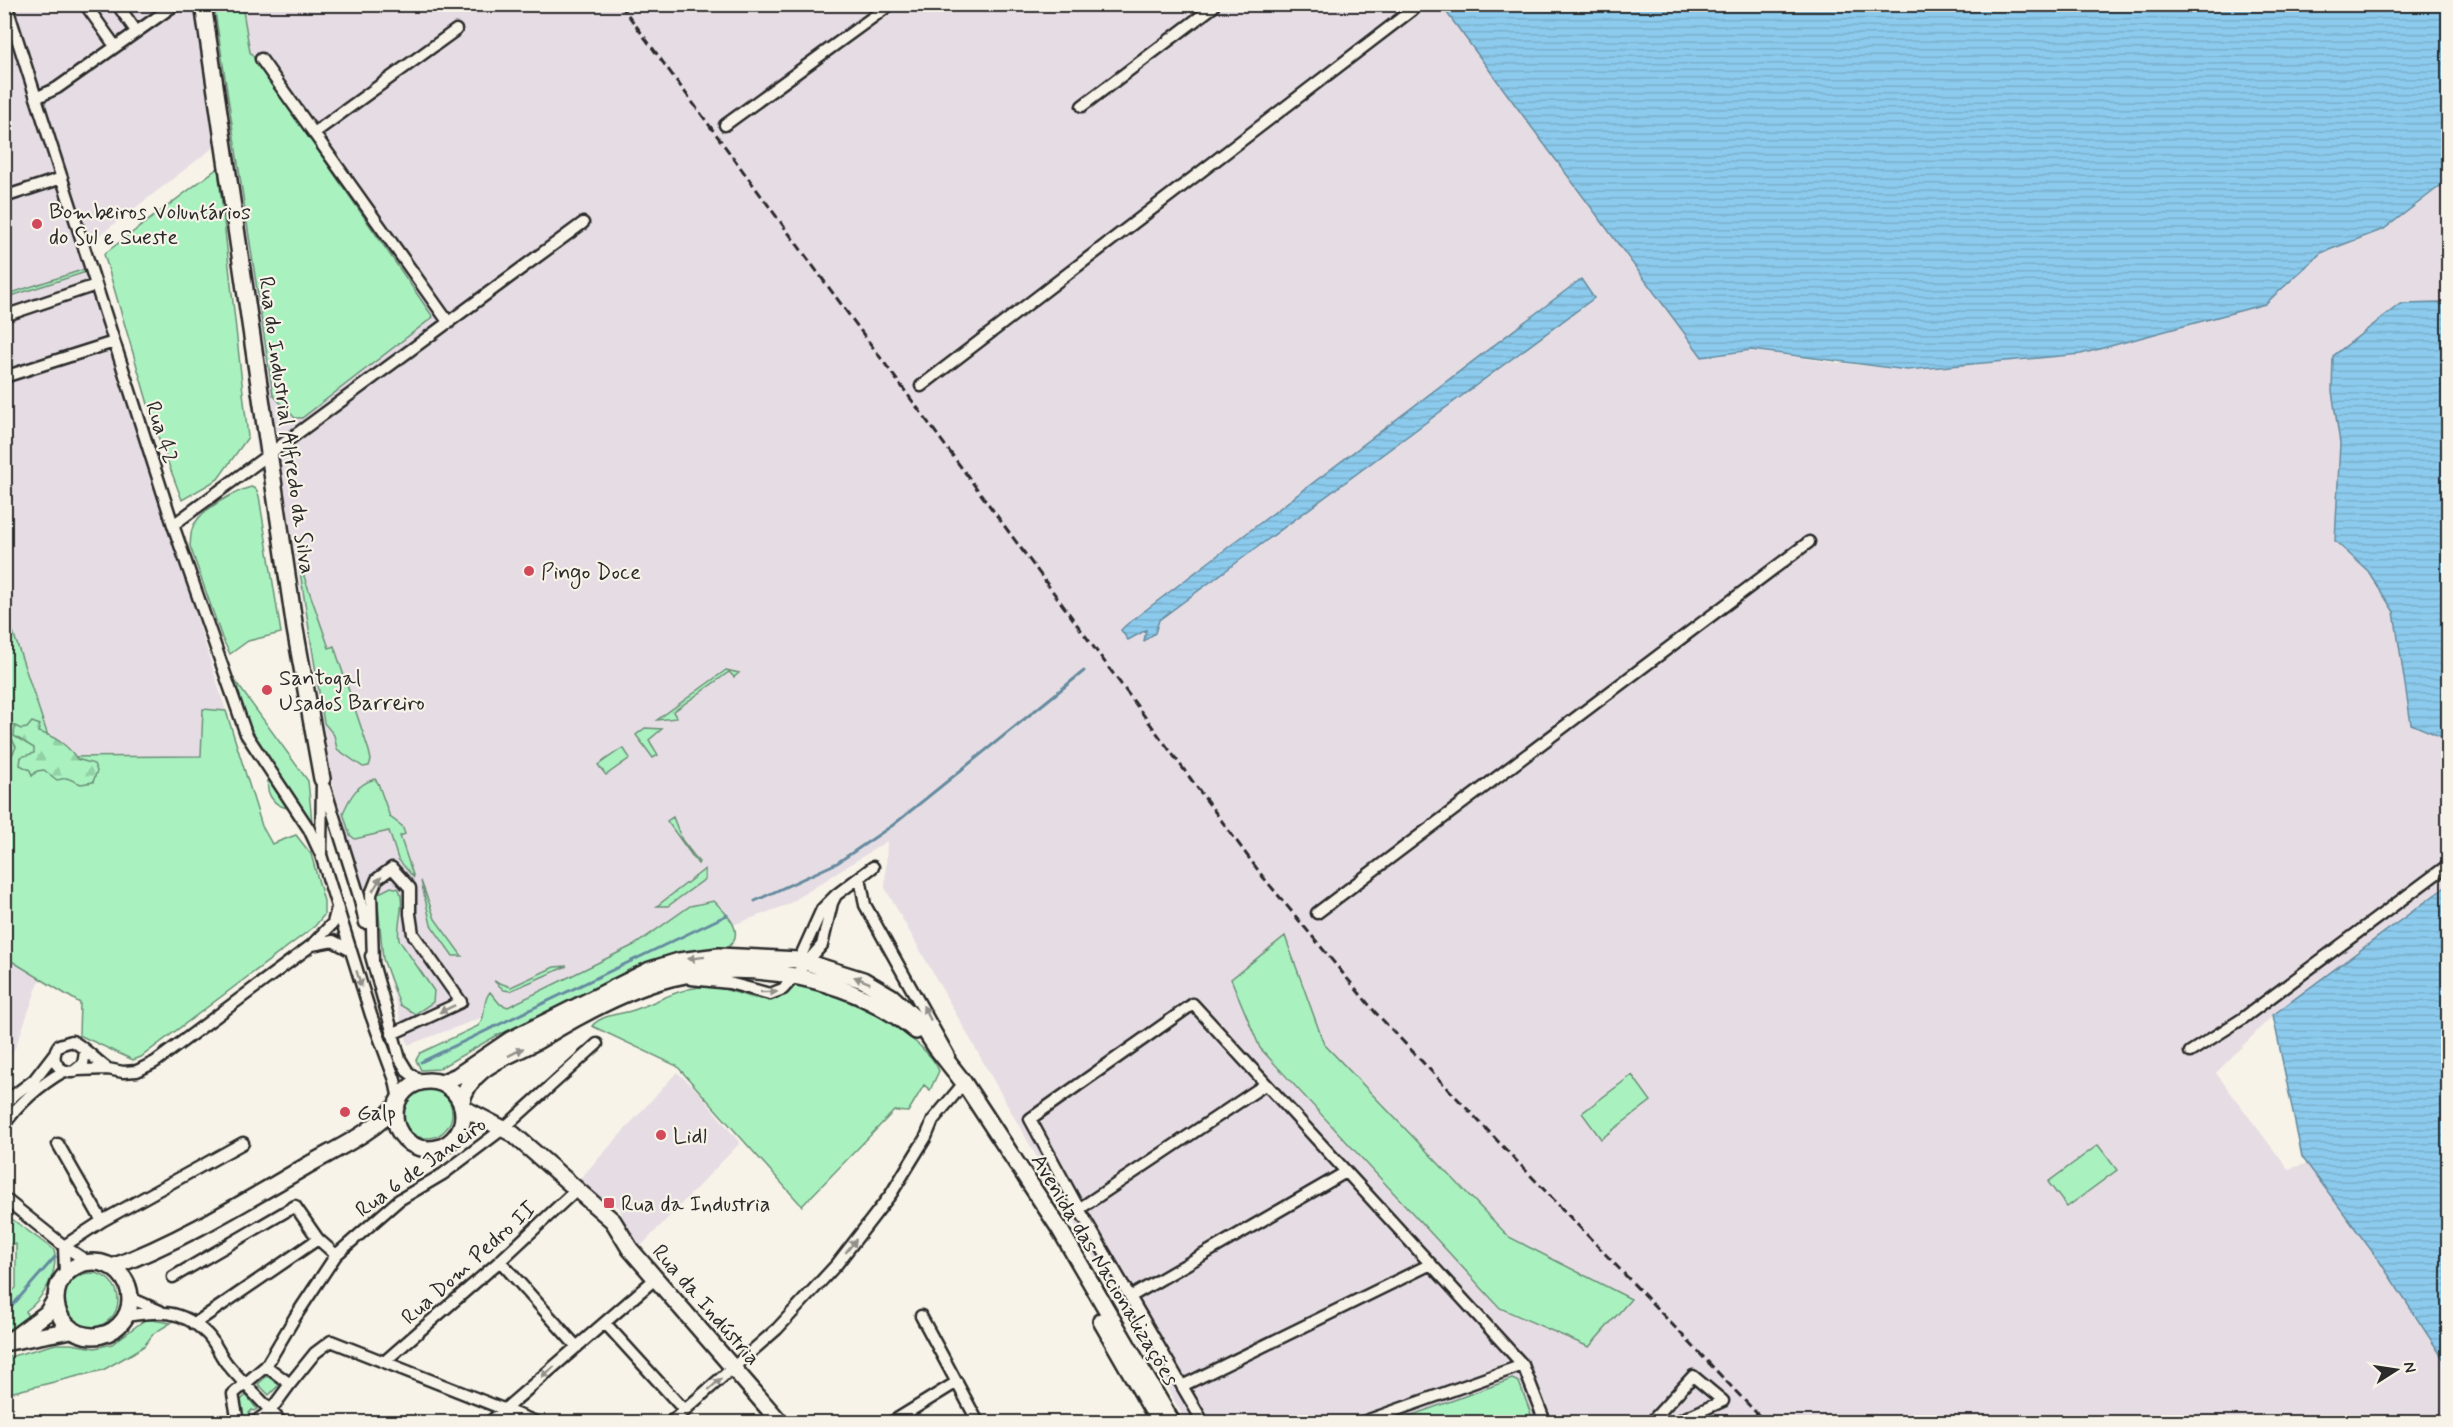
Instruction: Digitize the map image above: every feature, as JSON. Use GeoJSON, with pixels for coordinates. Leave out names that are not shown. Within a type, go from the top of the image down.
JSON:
{"type":"FeatureCollection","features":[{"type":"Feature","properties":{"kind":"street","name":"Rua 42"},"geometry":{"type":"LineString","coordinates":[[6,4],[9,29],[36,98],[173,525],[246,734],[302,818],[321,855]]}},
{"type":"Feature","properties":{"kind":"street"},"geometry":{"type":"LineString","coordinates":[[85,4],[116,46]]}},
{"type":"Feature","properties":{"kind":"street"},"geometry":{"type":"LineString","coordinates":[[117,4],[136,31]]}},
{"type":"Feature","properties":{"kind":"street","name":"Rua do Industrial Alfredo da Silva"},"geometry":{"type":"LineString","coordinates":[[203,4],[295,629],[322,780]]}},
{"type":"Feature","properties":{"kind":"street"},"geometry":{"type":"LineString","coordinates":[[725,126],[891,4]]}},
{"type":"Feature","properties":{"kind":"street"},"geometry":{"type":"LineString","coordinates":[[36,98],[57,88],[173,5]]}},
{"type":"Feature","properties":{"kind":"street"},"geometry":{"type":"LineString","coordinates":[[1082,106],[1213,7]]}},
{"type":"Feature","properties":{"kind":"street"},"geometry":{"type":"LineString","coordinates":[[921,386],[1412,10]]}},
{"type":"Feature","properties":{"kind":"street"},"geometry":{"type":"LineString","coordinates":[[314,133],[456,30]]}},
{"type":"Feature","properties":{"kind":"street"},"geometry":{"type":"LineString","coordinates":[[261,59],[449,323]]}},
{"type":"Feature","properties":{"kind":"street"},"geometry":{"type":"LineString","coordinates":[[4,197],[62,178]]}},
{"type":"Feature","properties":{"kind":"street"},"geometry":{"type":"LineString","coordinates":[[173,525],[583,223]]}},
{"type":"Feature","properties":{"kind":"street"},"geometry":{"type":"LineString","coordinates":[[4,315],[96,285]]}},
{"type":"Feature","properties":{"kind":"street"},"geometry":{"type":"LineString","coordinates":[[4,378],[114,342]]}},
{"type":"Feature","properties":{"kind":"street"},"geometry":{"type":"LineString","coordinates":[[1317,914],[1809,542]]}},
{"type":"Feature","properties":{"kind":"street"},"geometry":{"type":"LineString","coordinates":[[322,780],[321,855],[370,1015],[395,1080],[398,1103],[397,1124],[400,1132],[407,1140],[425,1149],[435,1149],[471,1127],[498,1126]]}},
{"type":"Feature","properties":{"kind":"street"},"geometry":{"type":"LineString","coordinates":[[112,1267],[152,1252],[279,1183],[364,1133],[382,1120],[409,1089],[422,1082],[404,1066],[392,1034],[359,896],[322,780]]}},
{"type":"Feature","properties":{"kind":"street"},"geometry":{"type":"LineString","coordinates":[[2190,1052],[2242,1019],[2448,865]]}},
{"type":"Feature","properties":{"kind":"street"},"geometry":{"type":"LineString","coordinates":[[802,966],[822,909],[836,895],[873,867]]}},
{"type":"Feature","properties":{"kind":"street"},"geometry":{"type":"LineString","coordinates":[[373,962],[371,894],[377,879],[392,868],[410,888],[413,934],[461,1002],[392,1034]]}},
{"type":"Feature","properties":{"kind":"street"},"geometry":{"type":"LineString","coordinates":[[671,1422],[777,1329],[837,1264],[891,1194],[926,1137],[933,1120],[964,1083],[865,905],[860,877]]}},
{"type":"Feature","properties":{"kind":"street"},"geometry":{"type":"LineString","coordinates":[[670,978],[729,983],[770,994],[783,989],[825,940],[832,903],[836,895]]}},
{"type":"Feature","properties":{"kind":"street"},"geometry":{"type":"LineString","coordinates":[[4,1125],[22,1102],[64,1071],[108,1069],[123,1072],[137,1071],[155,1062],[312,945],[333,922],[337,908]]}},
{"type":"Feature","properties":{"kind":"street"},"geometry":{"type":"LineString","coordinates":[[312,945],[333,941],[350,950]]}},
{"type":"Feature","properties":{"kind":"street","name":"Avenida das Nacionalizações"},"geometry":{"type":"LineString","coordinates":[[422,1082],[441,1083],[457,1077],[510,1040],[663,966],[695,958],[719,956],[802,966],[879,988],[920,1023],[964,1083],[1059,1228],[1172,1422]]}},
{"type":"Feature","properties":{"kind":"street","name":"Avenida das Nacionalizações"},"geometry":{"type":"LineString","coordinates":[[453,1140],[463,1120],[464,1091],[471,1081],[490,1065],[589,1012],[670,978],[712,970],[802,966]]}},
{"type":"Feature","properties":{"kind":"street"},"geometry":{"type":"LineString","coordinates":[[1203,1422],[1029,1119],[1193,1004],[1523,1365],[1545,1422]]}},
{"type":"Feature","properties":{"kind":"street"},"geometry":{"type":"LineString","coordinates":[[4,1106],[34,1080],[59,1045],[68,1041],[80,1044],[85,1052],[108,1069]]}},
{"type":"Feature","properties":{"kind":"street","name":"Rua 6 de Janeiro"},"geometry":{"type":"LineString","coordinates":[[246,1383],[266,1366],[295,1317],[336,1256],[399,1200],[443,1174],[597,1044]]}},
{"type":"Feature","properties":{"kind":"street"},"geometry":{"type":"LineString","coordinates":[[77,1070],[85,1060],[85,1052]]}},
{"type":"Feature","properties":{"kind":"street"},"geometry":{"type":"LineString","coordinates":[[54,1054],[56,1063],[64,1071]]}},
{"type":"Feature","properties":{"kind":"street"},"geometry":{"type":"LineString","coordinates":[[441,1083],[453,1091],[462,1106]]}},
{"type":"Feature","properties":{"kind":"street"},"geometry":{"type":"LineString","coordinates":[[1079,1209],[1266,1084]]}},
{"type":"Feature","properties":{"kind":"street","name":"Rua da Indústria"},"geometry":{"type":"LineString","coordinates":[[462,1106],[498,1126],[613,1221],[630,1249],[780,1422]]}},
{"type":"Feature","properties":{"kind":"street"},"geometry":{"type":"LineString","coordinates":[[364,1133],[400,1132]]}},
{"type":"Feature","properties":{"kind":"street","name":"Avenida das Nacionalizações"},"geometry":{"type":"LineString","coordinates":[[1001,1140],[1051,1233],[1160,1422]]}},
{"type":"Feature","properties":{"kind":"street"},"geometry":{"type":"LineString","coordinates":[[64,1246],[102,1221],[243,1143]]}},
{"type":"Feature","properties":{"kind":"street"},"geometry":{"type":"LineString","coordinates":[[58,1144],[102,1221]]}},
{"type":"Feature","properties":{"kind":"street"},"geometry":{"type":"LineString","coordinates":[[1130,1297],[1346,1172]]}},
{"type":"Feature","properties":{"kind":"street","name":"Rua Dom Pedro II"},"geometry":{"type":"LineString","coordinates":[[384,1362],[500,1261],[577,1189]]}},
{"type":"Feature","properties":{"kind":"street"},"geometry":{"type":"LineString","coordinates":[[4,1198],[64,1246],[88,1262]]}},
{"type":"Feature","properties":{"kind":"street"},"geometry":{"type":"LineString","coordinates":[[173,1277],[295,1206],[318,1239],[336,1256]]}},
{"type":"Feature","properties":{"kind":"street"},"geometry":{"type":"LineString","coordinates":[[194,1324],[318,1239]]}},
{"type":"Feature","properties":{"kind":"street"},"geometry":{"type":"LineString","coordinates":[[64,1246],[65,1273]]}},
{"type":"Feature","properties":{"kind":"street"},"geometry":{"type":"LineString","coordinates":[[126,1281],[152,1252]]}},
{"type":"Feature","properties":{"kind":"street"},"geometry":{"type":"LineString","coordinates":[[500,1261],[577,1347]]}},
{"type":"Feature","properties":{"kind":"street"},"geometry":{"type":"LineString","coordinates":[[88,1262],[100,1262],[112,1267],[126,1281],[130,1298],[126,1316],[119,1326],[99,1336],[87,1336],[71,1330],[61,1318],[55,1300],[56,1290],[65,1273],[75,1266],[88,1262]]}},
{"type":"Feature","properties":{"kind":"street"},"geometry":{"type":"LineString","coordinates":[[1182,1386],[1431,1264]]}},
{"type":"Feature","properties":{"kind":"street"},"geometry":{"type":"LineString","coordinates":[[490,1422],[655,1278]]}},
{"type":"Feature","properties":{"kind":"street"},"geometry":{"type":"LineString","coordinates":[[130,1298],[160,1311]]}},
{"type":"Feature","properties":{"kind":"street"},"geometry":{"type":"LineString","coordinates":[[6,1342],[39,1320],[55,1300]]}},
{"type":"Feature","properties":{"kind":"street"},"geometry":{"type":"LineString","coordinates":[[126,1316],[160,1311],[170,1312],[194,1324],[207,1334],[227,1364],[281,1422]]}},
{"type":"Feature","properties":{"kind":"street"},"geometry":{"type":"LineString","coordinates":[[921,1316],[978,1422]]}},
{"type":"Feature","properties":{"kind":"street"},"geometry":{"type":"LineString","coordinates":[[604,1323],[685,1411]]}},
{"type":"Feature","properties":{"kind":"street"},"geometry":{"type":"LineString","coordinates":[[6,1342],[71,1330]]}},
{"type":"Feature","properties":{"kind":"street"},"geometry":{"type":"LineString","coordinates":[[255,1422],[271,1410],[315,1353],[330,1341],[536,1422]]}},
{"type":"Feature","properties":{"kind":"street"},"geometry":{"type":"LineString","coordinates":[[1363,1422],[1523,1365]]}},
{"type":"Feature","properties":{"kind":"street"},"geometry":{"type":"LineString","coordinates":[[266,1366],[290,1384]]}},
{"type":"Feature","properties":{"kind":"street"},"geometry":{"type":"LineString","coordinates":[[1651,1422],[1693,1376],[1723,1401],[1676,1422]]}},
{"type":"Feature","properties":{"kind":"street"},"geometry":{"type":"LineString","coordinates":[[892,1422],[957,1382]]}},
{"type":"Feature","properties":{"kind":"street"},"geometry":{"type":"LineString","coordinates":[[238,1422],[233,1394],[246,1383]]}},
{"type":"Feature","properties":{"kind":"shaded area"},"geometry":{"type":"Polygon","coordinates":[[[4,5],[1441,5],[1703,357],[1751,350],[1829,362],[1907,370],[2265,304],[2321,253],[2384,229],[2448,180],[2448,885],[2273,1015],[2216,1073],[2288,1169],[2308,1163],[2448,1359],[2448,1422],[1186,1422],[885,888],[887,841],[787,905],[408,1045],[334,790],[279,458],[260,472],[218,144],[82,249],[226,711],[203,710],[202,756],[55,757],[5,605],[4,5]]]}},
{"type":"Feature","properties":{"kind":"shaded area"},"geometry":{"type":"Polygon","coordinates":[[[5,957],[40,979],[5,1071],[5,957]]]}},
{"type":"Feature","properties":{"kind":"shaded area"},"geometry":{"type":"Polygon","coordinates":[[[677,1072],[697,1090],[740,1143],[639,1248],[630,1234],[619,1207],[600,1198],[579,1180],[677,1072]]]}},
{"type":"Feature","properties":{"kind":"green space"},"geometry":{"type":"Polygon","coordinates":[[[214,5],[242,5],[250,52],[433,317],[302,418],[295,418],[273,395],[214,5]]]}},
{"type":"Feature","properties":{"kind":"green space"},"geometry":{"type":"Polygon","coordinates":[[[218,168],[248,437],[218,479],[182,500],[155,428],[104,254],[218,168]]]}},
{"type":"Feature","properties":{"kind":"green space"},"geometry":{"type":"Polygon","coordinates":[[[85,269],[86,272],[5,298],[5,295],[85,269]]]}},
{"type":"Feature","properties":{"kind":"green space"},"geometry":{"type":"Polygon","coordinates":[[[251,487],[256,489],[259,496],[281,633],[248,641],[230,654],[222,638],[190,546],[191,534],[193,525],[199,517],[212,506],[251,487]]]}},
{"type":"Feature","properties":{"kind":"green space"},"geometry":{"type":"Polygon","coordinates":[[[298,559],[329,648],[334,646],[369,751],[371,760],[369,766],[363,767],[337,749],[334,735],[324,723],[298,559]]]}},
{"type":"Feature","properties":{"kind":"green space"},"geometry":{"type":"Polygon","coordinates":[[[4,605],[55,757],[201,756],[203,709],[226,711],[262,826],[272,844],[296,835],[311,854],[324,901],[324,915],[315,926],[141,1057],[133,1060],[79,1035],[80,1003],[5,957],[4,605]]]}},
{"type":"Feature","properties":{"kind":"green space"},"geometry":{"type":"Polygon","coordinates":[[[225,667],[308,781],[312,822],[243,721],[225,667]]]}},
{"type":"Feature","properties":{"kind":"green space"},"geometry":{"type":"Polygon","coordinates":[[[726,670],[739,673],[734,677],[729,672],[673,712],[677,718],[657,720],[726,670]]]}},
{"type":"Feature","properties":{"kind":"green space"},"geometry":{"type":"Polygon","coordinates":[[[32,722],[40,725],[38,732],[60,742],[77,759],[94,764],[97,771],[93,782],[81,784],[67,778],[57,780],[44,770],[37,771],[32,776],[30,770],[20,765],[21,757],[34,753],[34,748],[14,736],[15,726],[21,729],[27,728],[32,722]]]}},
{"type":"Feature","properties":{"kind":"green space"},"geometry":{"type":"Polygon","coordinates":[[[645,728],[662,729],[649,740],[658,755],[653,758],[636,735],[645,728]]]}},
{"type":"Feature","properties":{"kind":"green space"},"geometry":{"type":"Polygon","coordinates":[[[12,739],[16,747],[12,755],[5,757],[5,740],[12,739]]]}},
{"type":"Feature","properties":{"kind":"green space"},"geometry":{"type":"Polygon","coordinates":[[[624,749],[630,758],[606,775],[598,765],[624,749]]]}},
{"type":"Feature","properties":{"kind":"green space"},"geometry":{"type":"Polygon","coordinates":[[[269,777],[291,808],[275,802],[269,794],[269,777]]]}},
{"type":"Feature","properties":{"kind":"green space"},"geometry":{"type":"Polygon","coordinates":[[[375,779],[390,817],[402,826],[405,834],[400,836],[414,878],[398,859],[389,831],[355,839],[350,835],[343,813],[355,792],[363,784],[375,779]]]}},
{"type":"Feature","properties":{"kind":"green space"},"geometry":{"type":"Polygon","coordinates":[[[673,817],[682,840],[699,862],[698,864],[667,821],[673,817]]]}},
{"type":"Feature","properties":{"kind":"green space"},"geometry":{"type":"Polygon","coordinates":[[[705,869],[705,879],[668,906],[657,906],[705,869]]]}},
{"type":"Feature","properties":{"kind":"green space"},"geometry":{"type":"Polygon","coordinates":[[[421,881],[435,919],[462,956],[453,956],[431,925],[421,881]]]}},
{"type":"Feature","properties":{"kind":"green space"},"geometry":{"type":"Polygon","coordinates":[[[391,887],[399,889],[401,895],[399,940],[434,991],[433,1002],[415,1014],[400,1005],[383,959],[377,894],[391,887]]]}},
{"type":"Feature","properties":{"kind":"green space"},"geometry":{"type":"Polygon","coordinates":[[[714,901],[729,918],[735,930],[733,942],[727,948],[676,955],[514,1034],[501,1033],[438,1069],[421,1070],[416,1060],[420,1053],[478,1026],[490,992],[500,1004],[508,1007],[636,944],[690,906],[714,901]]]}},
{"type":"Feature","properties":{"kind":"green space"},"geometry":{"type":"Polygon","coordinates":[[[1285,936],[1324,1044],[1509,1237],[1631,1299],[1589,1347],[1500,1308],[1260,1048],[1231,979],[1285,936]]]}},
{"type":"Feature","properties":{"kind":"green space"},"geometry":{"type":"Polygon","coordinates":[[[567,966],[510,991],[504,990],[494,981],[511,987],[554,967],[567,966]]]}},
{"type":"Feature","properties":{"kind":"green space"},"geometry":{"type":"Polygon","coordinates":[[[798,983],[876,1014],[919,1045],[933,1060],[939,1071],[930,1090],[924,1085],[908,1112],[894,1111],[802,1206],[677,1066],[592,1026],[606,1017],[634,1010],[674,993],[700,987],[715,987],[763,999],[774,998],[786,993],[798,983]]]}},
{"type":"Feature","properties":{"kind":"green space"},"geometry":{"type":"Polygon","coordinates":[[[1632,1075],[1651,1101],[1601,1139],[1582,1113],[1632,1075]]]}},
{"type":"Feature","properties":{"kind":"green space"},"geometry":{"type":"Polygon","coordinates":[[[427,1088],[436,1090],[447,1099],[452,1113],[450,1122],[441,1133],[427,1138],[418,1136],[407,1127],[402,1113],[404,1104],[413,1093],[427,1088]]]}},
{"type":"Feature","properties":{"kind":"green space"},"geometry":{"type":"Polygon","coordinates":[[[2098,1145],[2117,1170],[2067,1207],[2048,1182],[2098,1145]]]}},
{"type":"Feature","properties":{"kind":"green space"},"geometry":{"type":"Polygon","coordinates":[[[5,1214],[54,1250],[55,1258],[52,1276],[44,1292],[26,1311],[28,1319],[5,1332],[5,1297],[16,1288],[16,1244],[5,1244],[5,1214]]]}},
{"type":"Feature","properties":{"kind":"green space"},"geometry":{"type":"Polygon","coordinates":[[[86,1273],[96,1273],[106,1277],[114,1285],[118,1300],[114,1315],[106,1323],[96,1327],[86,1327],[76,1323],[68,1315],[64,1305],[64,1295],[68,1285],[76,1277],[86,1273]]]}},
{"type":"Feature","properties":{"kind":"green space"},"geometry":{"type":"Polygon","coordinates":[[[146,1319],[171,1323],[154,1333],[144,1346],[103,1370],[5,1394],[5,1358],[56,1344],[95,1348],[112,1344],[146,1319]]]}},
{"type":"Feature","properties":{"kind":"green space"},"geometry":{"type":"Polygon","coordinates":[[[267,1376],[279,1385],[269,1395],[258,1384],[267,1376]]]}},
{"type":"Feature","properties":{"kind":"green space"},"geometry":{"type":"Polygon","coordinates":[[[1512,1379],[1519,1382],[1534,1422],[1393,1422],[1512,1379]]]}},
{"type":"Feature","properties":{"kind":"green space"},"geometry":{"type":"Polygon","coordinates":[[[246,1395],[257,1409],[252,1410],[246,1419],[243,1416],[241,1400],[246,1395]]]}},
{"type":"Feature","properties":{"kind":"water"},"geometry":{"type":"Polygon","coordinates":[[[1441,5],[2448,5],[2448,180],[2384,229],[2321,253],[2265,304],[2081,354],[1907,370],[1751,350],[1702,357],[1441,5]]]}},
{"type":"Feature","properties":{"kind":"water"},"geometry":{"type":"Polygon","coordinates":[[[1581,279],[1594,298],[1159,620],[1155,633],[1144,641],[1146,630],[1128,640],[1121,630],[1126,625],[1581,279]]]}},
{"type":"Feature","properties":{"kind":"water"},"geometry":{"type":"Polygon","coordinates":[[[2440,303],[2448,305],[2448,736],[2444,738],[2411,724],[2394,612],[2368,571],[2335,541],[2340,443],[2332,391],[2333,356],[2400,304],[2440,303]]]}},
{"type":"Feature","properties":{"kind":"water"},"geometry":{"type":"Polygon","coordinates":[[[2448,885],[2448,1366],[2380,1262],[2302,1157],[2273,1015],[2448,885]]]}},
{"type":"Feature","properties":{"kind":"waterway"},"geometry":{"type":"LineString","coordinates":[[755,901],[837,863],[893,825],[1084,671]]}},
{"type":"Feature","properties":{"kind":"waterway"},"geometry":{"type":"LineString","coordinates":[[421,1062],[727,915]]}},
{"type":"Feature","properties":{"kind":"waterway"},"geometry":{"type":"LineString","coordinates":[[4,1315],[55,1257]]}},
{"type":"Feature","properties":{"kind":"railway"},"geometry":{"type":"LineString","coordinates":[[620,4],[1263,877],[1375,1012],[1765,1422]]}},
{"type":"Feature","properties":{"kind":"place","name":"Bombeiros Voluntários do Sul e Sueste"},"geometry":{"type":"Point","coordinates":[37,224]}},
{"type":"Feature","properties":{"kind":"place","name":"Pingo Doce"},"geometry":{"type":"Point","coordinates":[529,571]}},
{"type":"Feature","properties":{"kind":"place","name":"Santogal Usados Barreiro"},"geometry":{"type":"Point","coordinates":[267,690]}},
{"type":"Feature","properties":{"kind":"place","name":"Galp"},"geometry":{"type":"Point","coordinates":[345,1112]}},
{"type":"Feature","properties":{"kind":"place","name":"Lidl"},"geometry":{"type":"Point","coordinates":[661,1135]}},
{"type":"Feature","properties":{"kind":"place","name":"Rua da Industria"},"geometry":{"type":"Point","coordinates":[609,1203]}}]}
